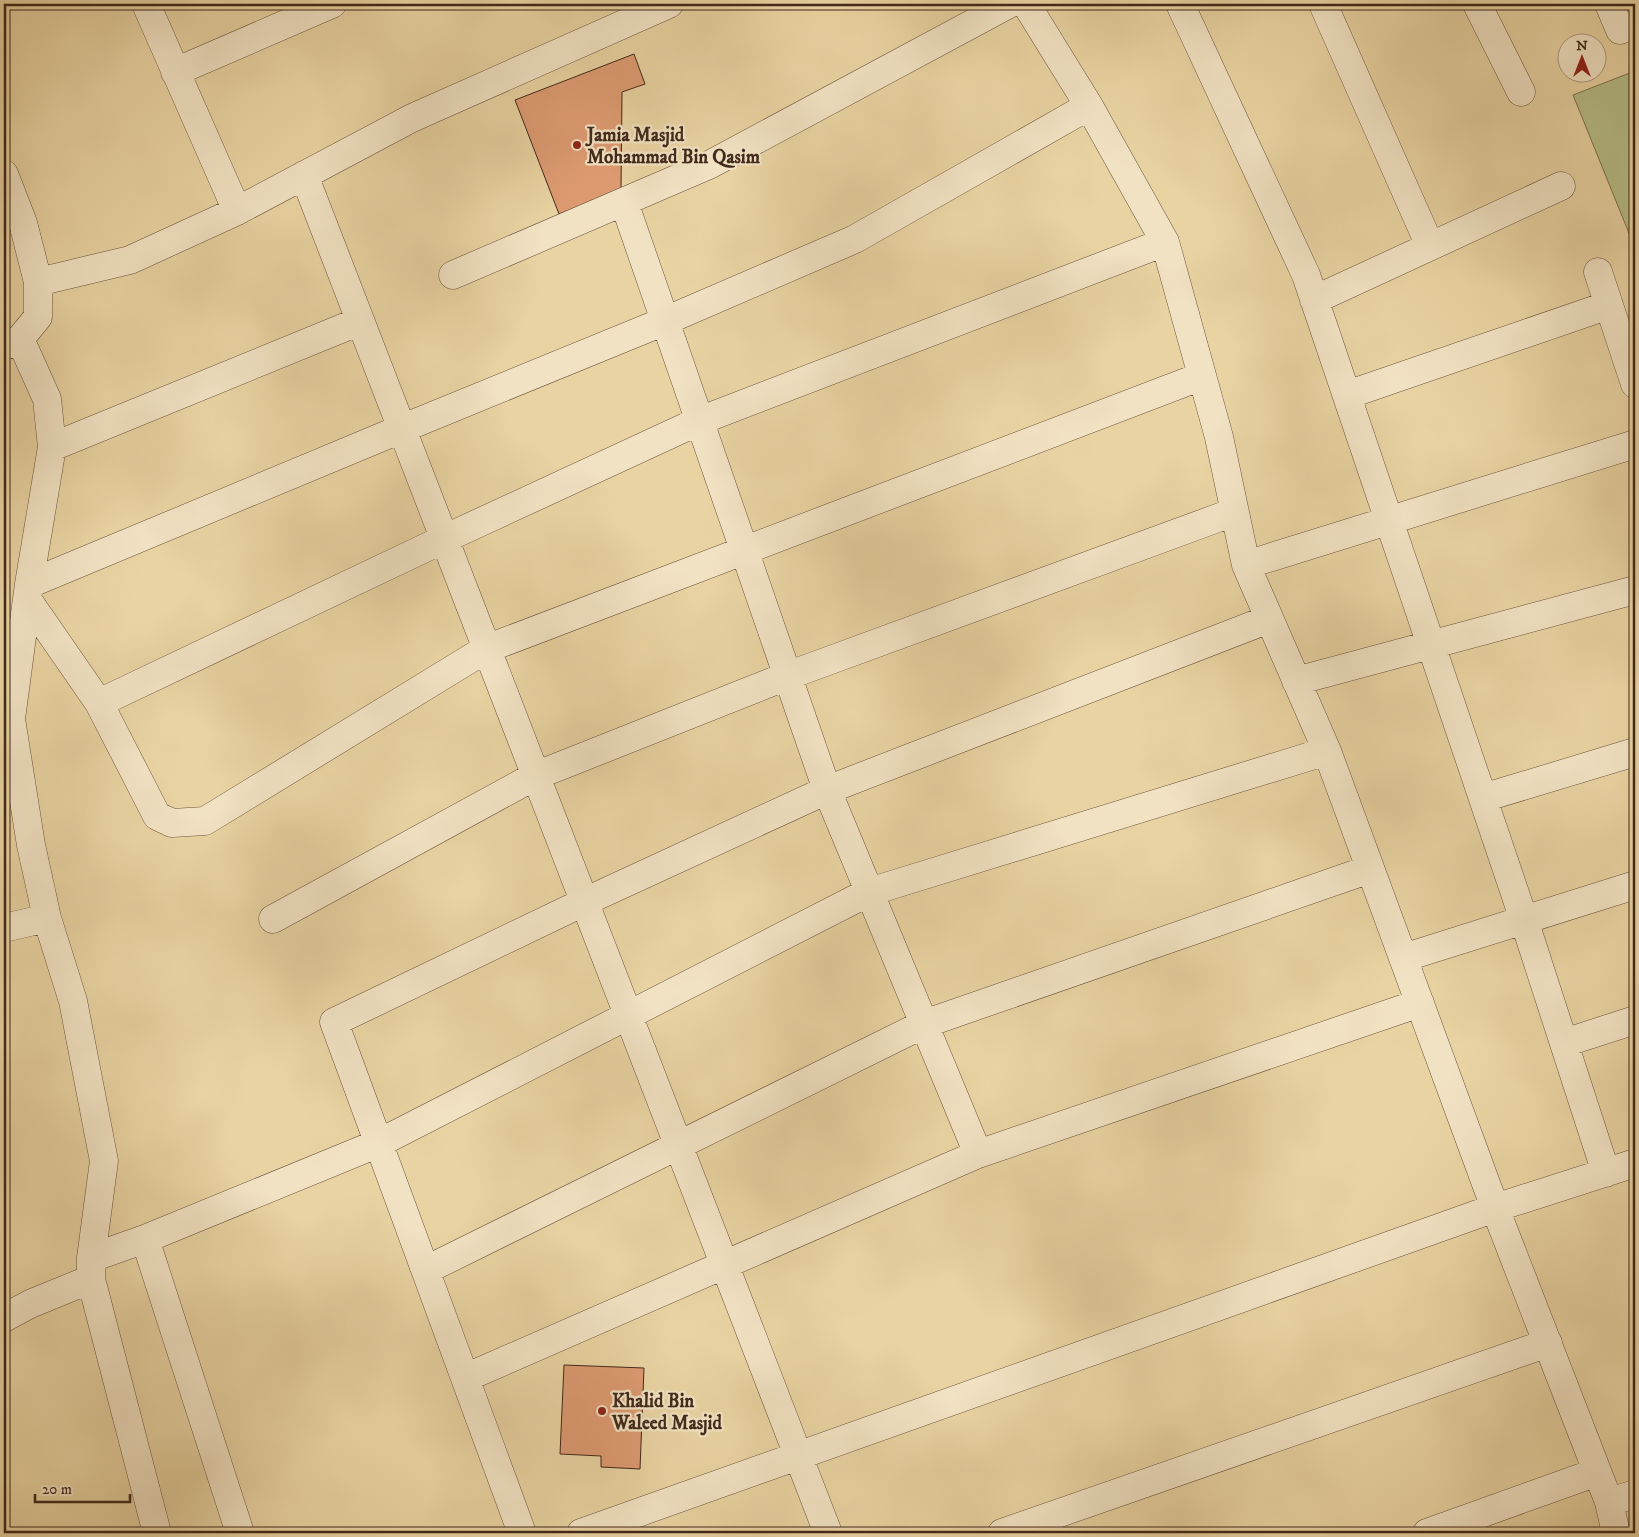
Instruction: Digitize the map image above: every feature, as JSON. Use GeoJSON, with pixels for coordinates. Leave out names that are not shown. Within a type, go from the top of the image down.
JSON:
{"type":"FeatureCollection","features":[{"type":"Feature","properties":{"kind":"street"},"geometry":{"type":"LineString","coordinates":[[146,4],[236,211]]}},
{"type":"Feature","properties":{"kind":"street"},"geometry":{"type":"LineString","coordinates":[[175,72],[332,4]]}},
{"type":"Feature","properties":{"kind":"street"},"geometry":{"type":"LineString","coordinates":[[38,282],[130,260],[236,211],[412,118],[669,4]]}},
{"type":"Feature","properties":{"kind":"street"},"geometry":{"type":"LineString","coordinates":[[452,275],[709,166],[1008,4]]}},
{"type":"Feature","properties":{"kind":"street"},"geometry":{"type":"LineString","coordinates":[[1026,4],[1089,106],[1164,242],[1218,438],[1246,565],[1326,751],[1495,1208],[1598,1472],[1609,1502],[1616,1533]]}},
{"type":"Feature","properties":{"kind":"street"},"geometry":{"type":"LineString","coordinates":[[1180,4],[1306,275],[1524,920],[1606,1173]]}},
{"type":"Feature","properties":{"kind":"street"},"geometry":{"type":"LineString","coordinates":[[1323,4],[1430,246]]}},
{"type":"Feature","properties":{"kind":"street"},"geometry":{"type":"LineString","coordinates":[[1477,4],[1521,92]]}},
{"type":"Feature","properties":{"kind":"street"},"geometry":{"type":"LineString","coordinates":[[1609,4],[1620,30],[1635,24]]}},
{"type":"Feature","properties":{"kind":"street"},"geometry":{"type":"LineString","coordinates":[[28,592],[401,428],[665,321],[855,239],[1089,106]]}},
{"type":"Feature","properties":{"kind":"street"},"geometry":{"type":"LineString","coordinates":[[4,174],[23,223],[38,282],[38,318],[12,343],[47,399],[52,447],[28,592],[11,719],[30,845],[47,918],[73,1001],[104,1161],[91,1268],[157,1533]]}},
{"type":"Feature","properties":{"kind":"street"},"geometry":{"type":"LineString","coordinates":[[304,175],[828,1533]]}},
{"type":"Feature","properties":{"kind":"street"},"geometry":{"type":"LineString","coordinates":[[1314,300],[1561,186]]}},
{"type":"Feature","properties":{"kind":"street"},"geometry":{"type":"LineString","coordinates":[[624,202],[827,790],[978,1154]]}},
{"type":"Feature","properties":{"kind":"street"},"geometry":{"type":"LineString","coordinates":[[99,703],[444,539],[699,421],[1164,242]]}},
{"type":"Feature","properties":{"kind":"street"},"geometry":{"type":"LineString","coordinates":[[1598,272],[1635,384]]}},
{"type":"Feature","properties":{"kind":"street"},"geometry":{"type":"LineString","coordinates":[[1347,395],[1609,305]]}},
{"type":"Feature","properties":{"kind":"street"},"geometry":{"type":"LineString","coordinates":[[52,447],[360,321]]}},
{"type":"Feature","properties":{"kind":"street"},"geometry":{"type":"LineString","coordinates":[[28,592],[99,703],[157,816],[172,823],[205,821],[486,649],[1202,376]]}},
{"type":"Feature","properties":{"kind":"street"},"geometry":{"type":"LineString","coordinates":[[1246,565],[1635,444]]}},
{"type":"Feature","properties":{"kind":"street"},"geometry":{"type":"LineString","coordinates":[[273,919],[535,776],[787,676],[1234,512]]}},
{"type":"Feature","properties":{"kind":"street"},"geometry":{"type":"LineString","coordinates":[[1296,681],[1635,590]]}},
{"type":"Feature","properties":{"kind":"street"},"geometry":{"type":"LineString","coordinates":[[522,1533],[334,1022],[584,902],[827,790],[1269,619]]}},
{"type":"Feature","properties":{"kind":"street"},"geometry":{"type":"LineString","coordinates":[[4,1318],[145,1239],[379,1144],[869,892],[1326,751]]}},
{"type":"Feature","properties":{"kind":"street"},"geometry":{"type":"LineString","coordinates":[[1483,798],[1635,752]]}},
{"type":"Feature","properties":{"kind":"street"},"geometry":{"type":"LineString","coordinates":[[426,1270],[924,1024],[1370,869]]}},
{"type":"Feature","properties":{"kind":"street"},"geometry":{"type":"LineString","coordinates":[[1403,958],[1635,885]]}},
{"type":"Feature","properties":{"kind":"street"},"geometry":{"type":"LineString","coordinates":[[4,928],[47,918]]}},
{"type":"Feature","properties":{"kind":"street"},"geometry":{"type":"LineString","coordinates":[[465,1378],[978,1154],[1420,1003]]}},
{"type":"Feature","properties":{"kind":"street"},"geometry":{"type":"LineString","coordinates":[[1564,1043],[1635,1020]]}},
{"type":"Feature","properties":{"kind":"street"},"geometry":{"type":"LineString","coordinates":[[581,1533],[1495,1208],[1635,1164]]}},
{"type":"Feature","properties":{"kind":"street"},"geometry":{"type":"LineString","coordinates":[[145,1239],[240,1533]]}},
{"type":"Feature","properties":{"kind":"street"},"geometry":{"type":"LineString","coordinates":[[1002,1533],[1548,1343]]}},
{"type":"Feature","properties":{"kind":"street"},"geometry":{"type":"LineString","coordinates":[[1427,1533],[1598,1472]]}},
{"type":"Feature","properties":{"kind":"street"},"geometry":{"type":"LineString","coordinates":[[1609,1502],[1635,1494]]}},
{"type":"Feature","properties":{"kind":"green space"},"geometry":{"type":"Polygon","coordinates":[[[1635,71],[1635,248],[1573,95],[1635,71]]]}},
{"type":"Feature","properties":{"kind":"building","name":"Jamia Masjid Mohammad Bin Qasim"},"geometry":{"type":"Polygon","coordinates":[[[634,54],[645,84],[622,92],[621,190],[559,214],[515,100],[634,54]]]}},
{"type":"Feature","properties":{"kind":"building","name":"Khalid Bin Waleed Masjid"},"geometry":{"type":"Polygon","coordinates":[[[564,1365],[644,1368],[640,1469],[601,1467],[601,1456],[560,1454],[564,1365]]]}},
{"type":"Feature","properties":{"kind":"place","name":"Jamia Masjid Mohammad Bin Qasim"},"geometry":{"type":"Point","coordinates":[577,145]}},
{"type":"Feature","properties":{"kind":"place","name":"Khalid Bin Waleed Masjid"},"geometry":{"type":"Point","coordinates":[602,1411]}}]}
